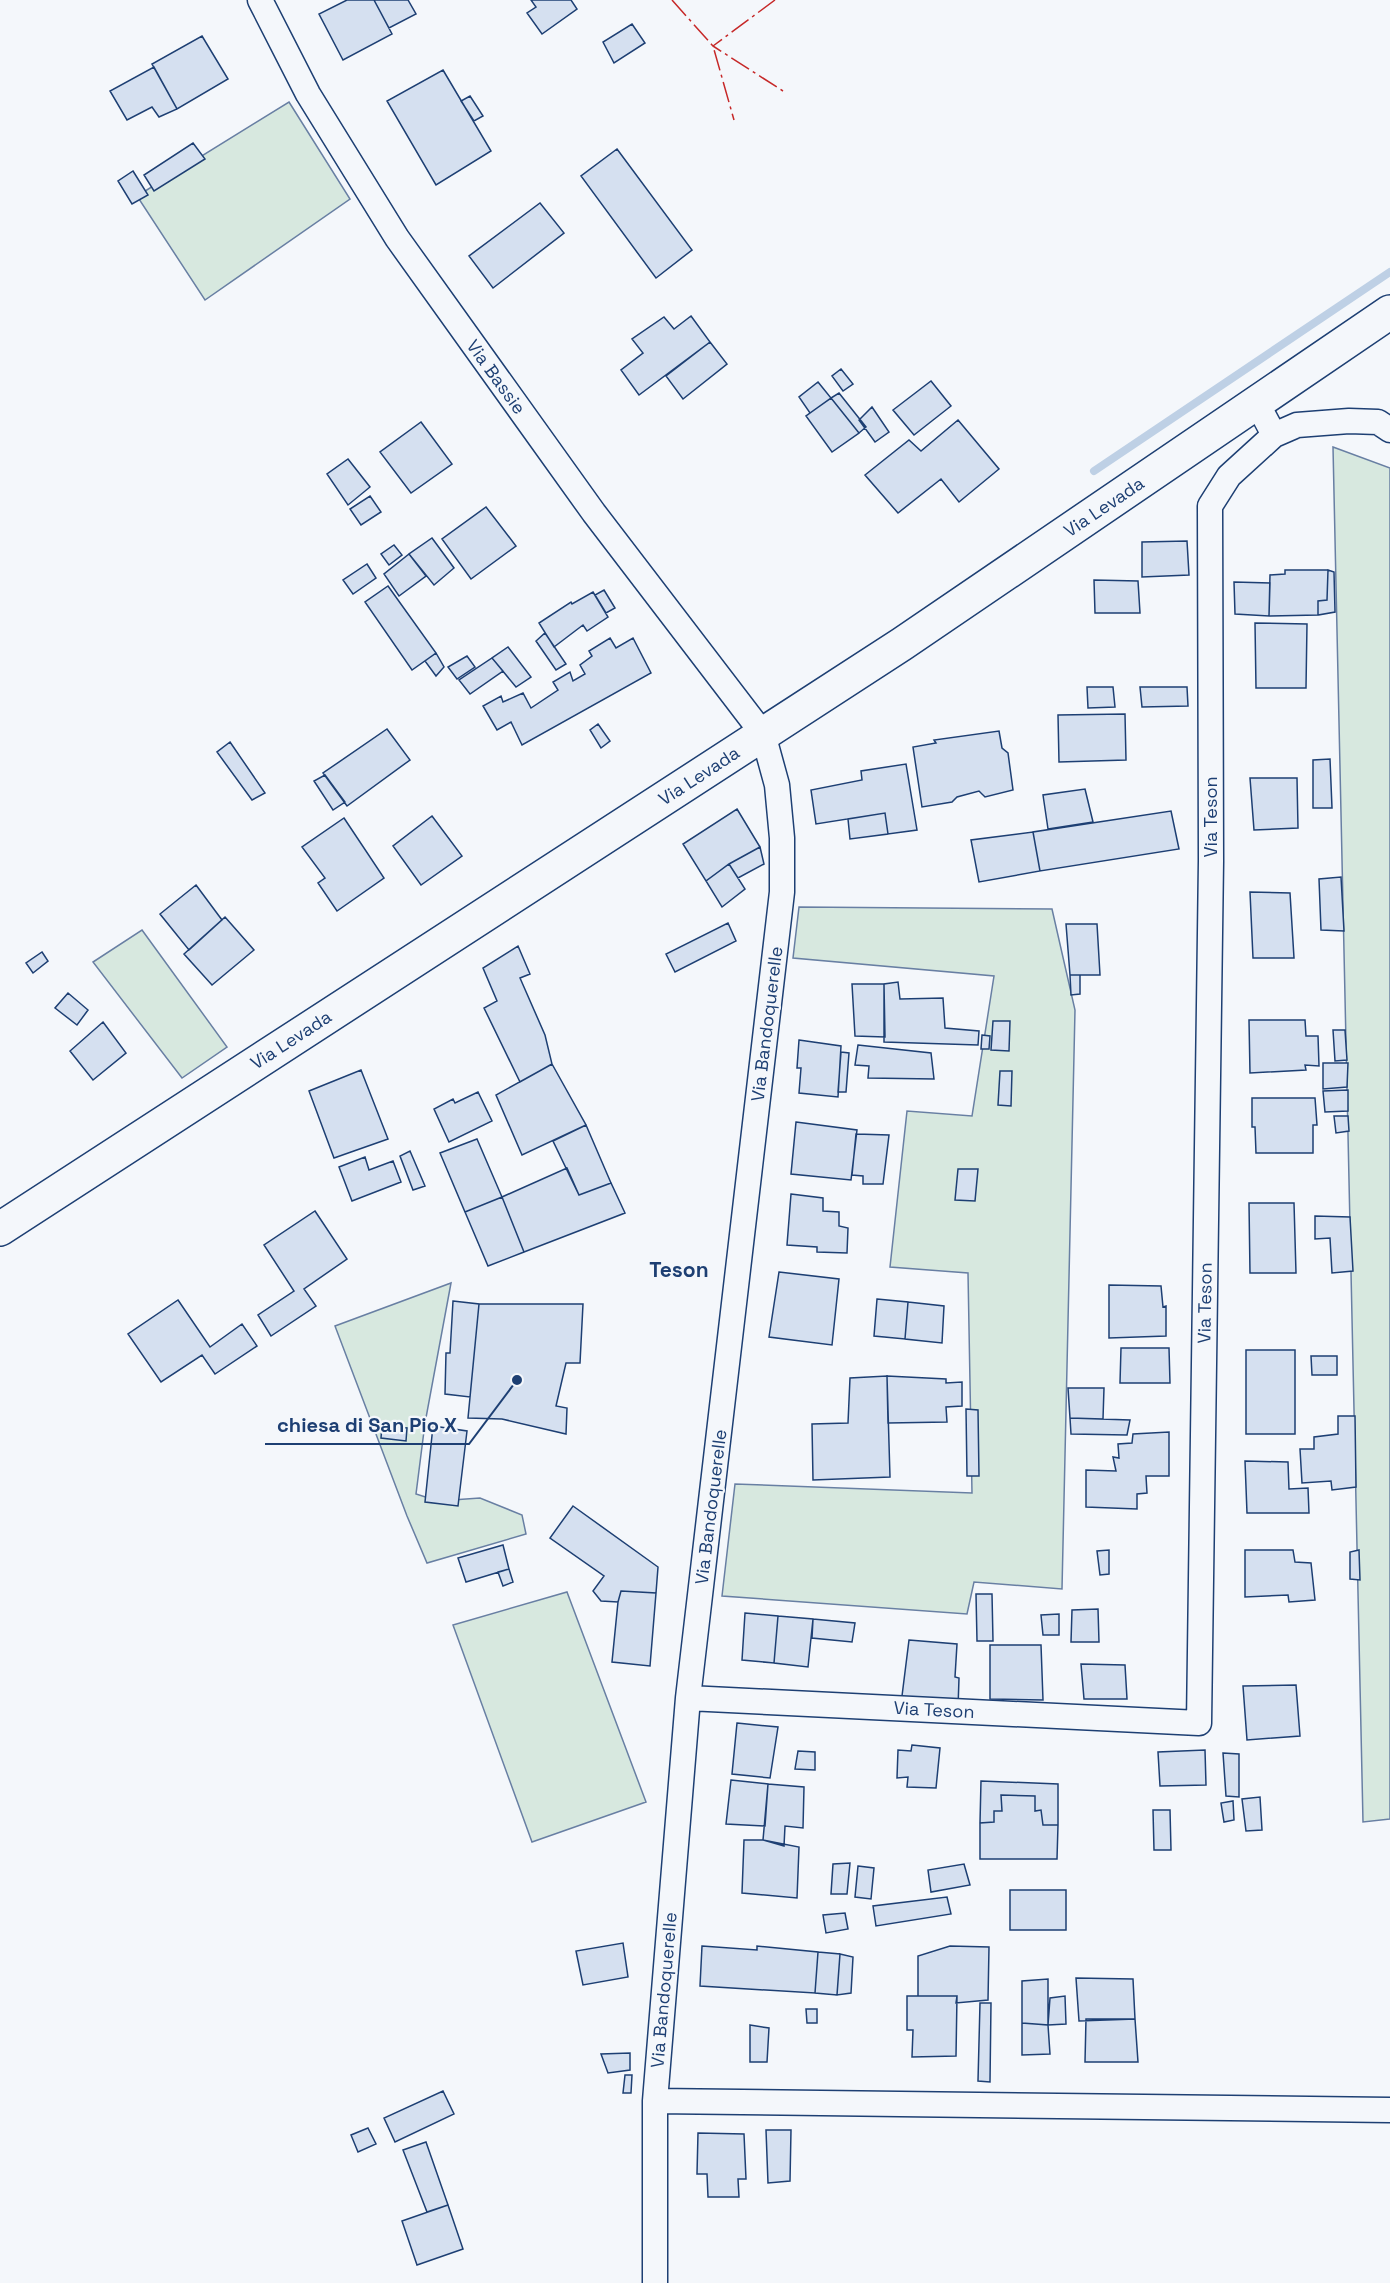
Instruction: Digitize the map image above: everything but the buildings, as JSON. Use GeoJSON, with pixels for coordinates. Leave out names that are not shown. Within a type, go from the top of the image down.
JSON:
{"type":"FeatureCollection","features":[{"type":"Feature","properties":{"kind":"main road","name":"Via Levada"},"geometry":{"type":"LineString","coordinates":[[0,1229],[902,644],[1390,312]]}},
{"type":"Feature","properties":{"kind":"street","name":"Via Bassie"},"geometry":{"type":"LineString","coordinates":[[260,0],[308,94],[397,238],[594,513],[763,734]]}},
{"type":"Feature","properties":{"kind":"street"},"geometry":{"type":"LineString","coordinates":[[1257,403],[1274,435],[1297,425],[1348,421],[1378,422],[1390,430]]}},
{"type":"Feature","properties":{"kind":"street","name":"Via Teson"},"geometry":{"type":"LineString","coordinates":[[688,1698],[1199,1723],[1211,861],[1210,506],[1229,476],[1274,435]]}},
{"type":"Feature","properties":{"kind":"street","name":"Via Bandoquerelle"},"geometry":{"type":"LineString","coordinates":[[655,2283],[655,2101],[688,1698],[782,892],[782,838],[777,785],[763,734]]}},
{"type":"Feature","properties":{"kind":"street"},"geometry":{"type":"LineString","coordinates":[[655,2101],[1390,2110]]}},
{"type":"Feature","properties":{"kind":"shaded area"},"geometry":{"type":"Polygon","coordinates":[[[289,102],[350,199],[205,300],[137,196],[289,102]]]}},
{"type":"Feature","properties":{"kind":"shaded area"},"geometry":{"type":"Polygon","coordinates":[[[1333,447],[1390,468],[1390,1819],[1363,1822],[1333,447]]]}},
{"type":"Feature","properties":{"kind":"shaded area"},"geometry":{"type":"Polygon","coordinates":[[[799,907],[1052,909],[1075,1010],[1062,1589],[974,1582],[967,1614],[722,1596],[735,1484],[972,1493],[968,1273],[890,1267],[907,1111],[972,1116],[994,976],[793,958],[799,907]]]}},
{"type":"Feature","properties":{"kind":"shaded area"},"geometry":{"type":"Polygon","coordinates":[[[142,930],[227,1047],[182,1078],[93,962],[142,930]]]}},
{"type":"Feature","properties":{"kind":"shaded area"},"geometry":{"type":"Polygon","coordinates":[[[451,1283],[425,1423],[416,1494],[438,1501],[480,1498],[522,1515],[526,1534],[427,1563],[335,1326],[451,1283]]]}},
{"type":"Feature","properties":{"kind":"shaded area"},"geometry":{"type":"Polygon","coordinates":[[[567,1592],[646,1802],[532,1842],[453,1625],[567,1592]]]}},
{"type":"Feature","properties":{"kind":"waterway"},"geometry":{"type":"LineString","coordinates":[[1094,471],[1390,272]]}},
{"type":"Feature","properties":{"kind":"power"},"geometry":{"type":"LineString","coordinates":[[672,0],[713,46],[734,120]]}},
{"type":"Feature","properties":{"kind":"power"},"geometry":{"type":"LineString","coordinates":[[775,0],[713,46],[783,91]]}},
{"type":"Feature","properties":{"kind":"place","name":"chiesa di San Pio X"},"geometry":{"type":"Point","coordinates":[517,1380]}},
{"type":"Feature","properties":{"kind":"district","name":"Teson"},"geometry":{"type":"Point","coordinates":[679,1270]}}]}
